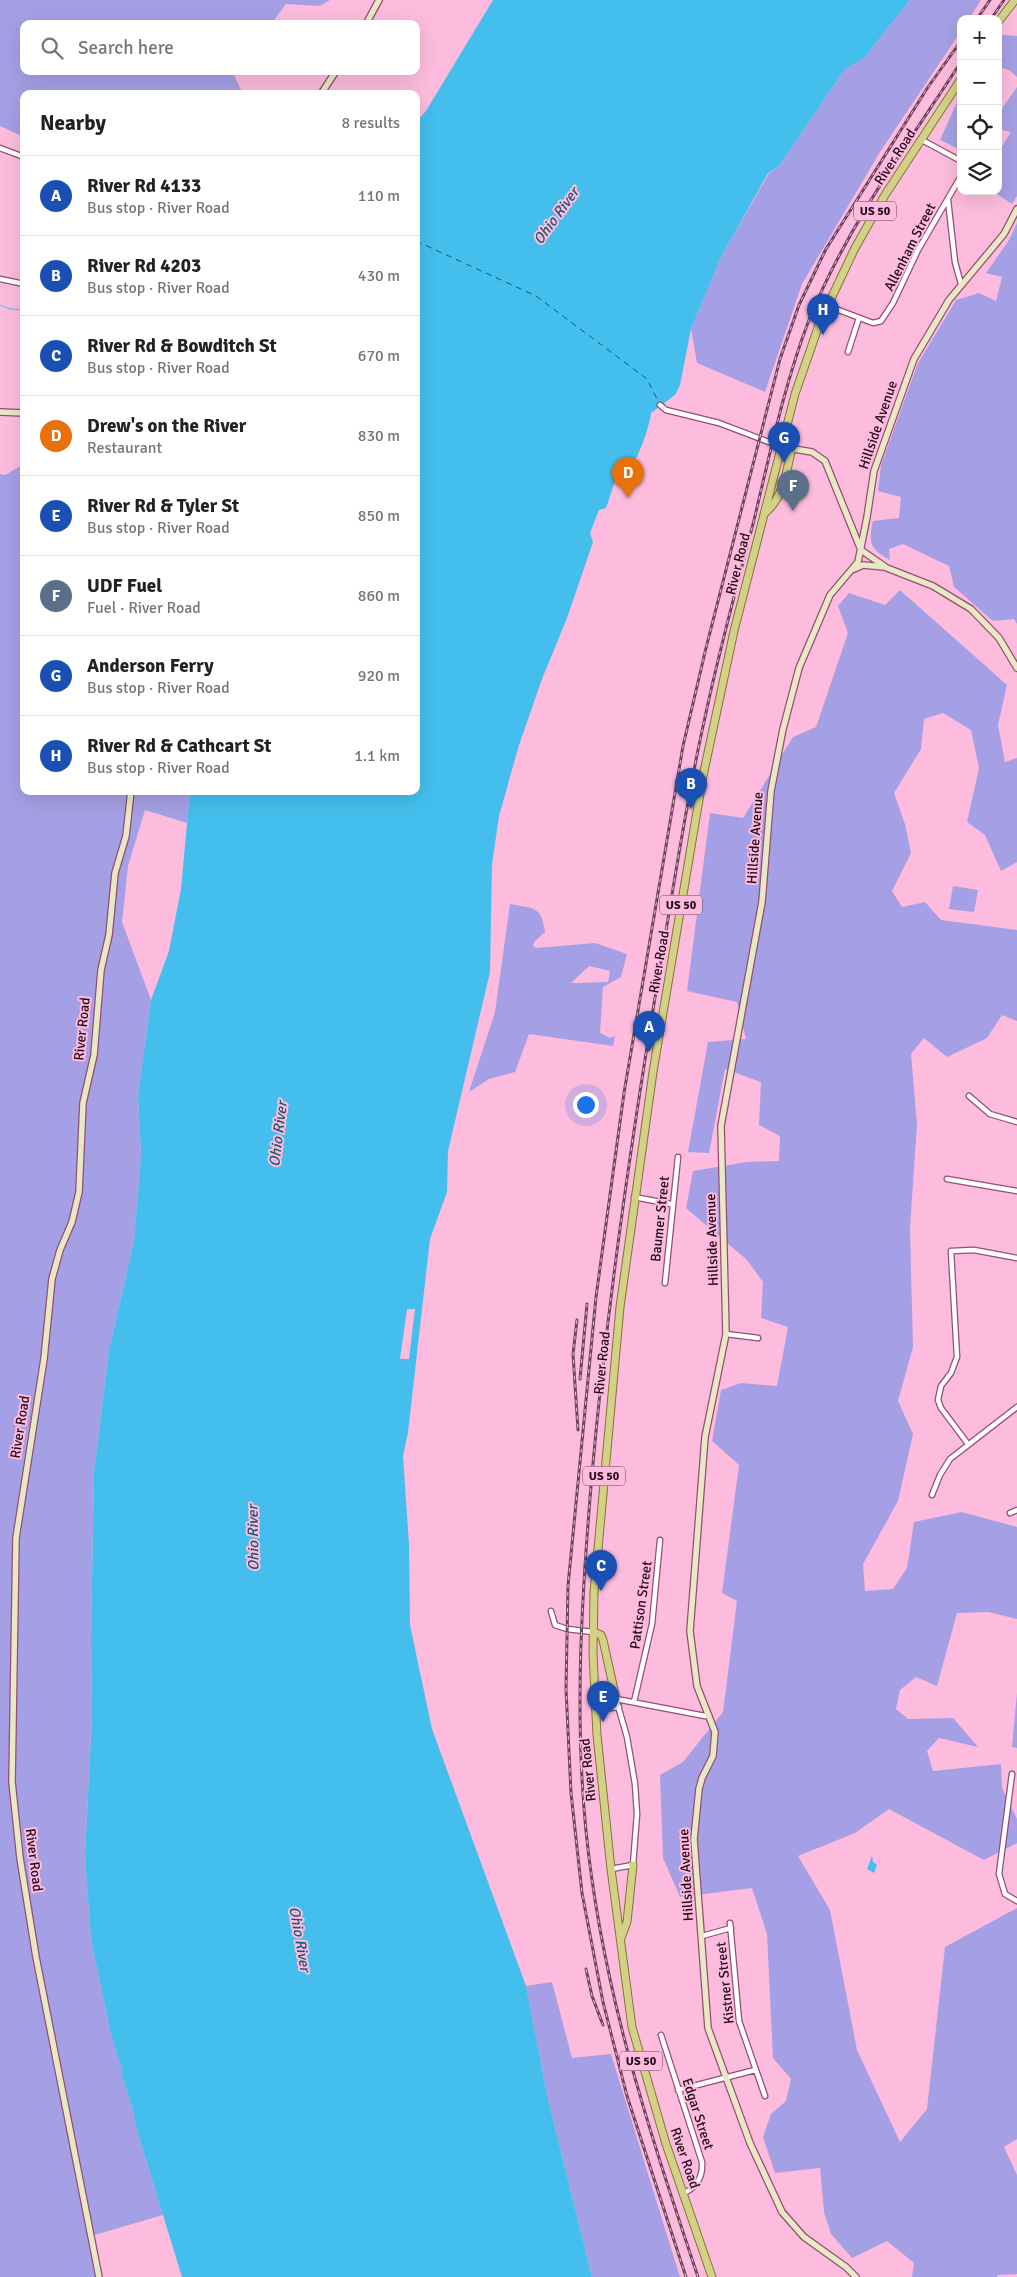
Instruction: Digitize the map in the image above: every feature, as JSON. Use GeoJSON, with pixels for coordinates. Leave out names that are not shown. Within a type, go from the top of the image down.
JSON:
{"type":"FeatureCollection","features":[{"type":"Feature","properties":{"kind":"main road"},"geometry":{"type":"LineString","coordinates":[[1002,17],[1015,0]]}},
{"type":"Feature","properties":{"kind":"main road","name":"River Road"},"geometry":{"type":"LineString","coordinates":[[712,2277],[651,2095],[632,2027],[611,1869],[595,1710],[593,1632],[594,1592],[611,1388],[634,1197],[652,1072],[703,776],[734,631],[764,513],[802,370],[828,306],[870,220],[957,85]]}},
{"type":"Feature","properties":{"kind":"main road"},"geometry":{"type":"LineString","coordinates":[[764,513],[775,504],[780,493],[792,448]]}},
{"type":"Feature","properties":{"kind":"main road"},"geometry":{"type":"LineString","coordinates":[[593,1632],[601,1636],[603,1640],[616,1699]]}},
{"type":"Feature","properties":{"kind":"main road"},"geometry":{"type":"LineString","coordinates":[[620,1940],[627,1922],[633,1865]]}},
{"type":"Feature","properties":{"kind":"street"},"geometry":{"type":"LineString","coordinates":[[368,20],[379,0]]}},
{"type":"Feature","properties":{"kind":"street"},"geometry":{"type":"LineString","coordinates":[[324,90],[333,75]]}},
{"type":"Feature","properties":{"kind":"street"},"geometry":{"type":"LineString","coordinates":[[922,140],[957,159]]}},
{"type":"Feature","properties":{"kind":"street"},"geometry":{"type":"LineString","coordinates":[[0,148],[20,156]]}},
{"type":"Feature","properties":{"kind":"street","name":"Allenham Street"},"geometry":{"type":"LineString","coordinates":[[859,318],[875,324],[881,322],[891,307],[910,265],[957,183]]}},
{"type":"Feature","properties":{"kind":"street"},"geometry":{"type":"LineString","coordinates":[[948,200],[956,262],[961,284]]}},
{"type":"Feature","properties":{"kind":"street","name":"Hillside Avenue"},"geometry":{"type":"LineString","coordinates":[[856,2277],[846,2266],[804,2238],[782,2212],[750,2143],[708,2028],[694,1839],[699,1789],[715,1750],[715,1732],[696,1686],[691,1611],[705,1437],[726,1334],[721,1126],[762,902],[771,791],[783,729],[800,668],[830,595],[854,569],[861,550],[866,527],[874,471],[914,360],[949,300],[1004,234],[1017,209]]}},
{"type":"Feature","properties":{"kind":"street"},"geometry":{"type":"LineString","coordinates":[[0,280],[20,283]]}},
{"type":"Feature","properties":{"kind":"street"},"geometry":{"type":"LineString","coordinates":[[828,306],[859,318],[848,352]]}},
{"type":"Feature","properties":{"kind":"street"},"geometry":{"type":"LineString","coordinates":[[660,405],[666,410],[719,424],[782,447],[812,452],[824,461],[861,550],[887,568]]}},
{"type":"Feature","properties":{"kind":"street"},"geometry":{"type":"LineString","coordinates":[[0,412],[20,413]]}},
{"type":"Feature","properties":{"kind":"street"},"geometry":{"type":"LineString","coordinates":[[852,529],[866,527]]}},
{"type":"Feature","properties":{"kind":"street"},"geometry":{"type":"LineString","coordinates":[[854,569],[871,564],[887,568],[933,586],[971,609],[999,638],[1017,668]]}},
{"type":"Feature","properties":{"kind":"street","name":"River Road"},"geometry":{"type":"LineString","coordinates":[[99,2277],[36,1957],[20,1858],[12,1782],[16,1538],[44,1359],[52,1279],[60,1250],[72,1222],[79,1192],[84,1103],[94,1055],[101,970],[109,935],[115,873],[126,836],[131,795]]}},
{"type":"Feature","properties":{"kind":"street"},"geometry":{"type":"LineString","coordinates":[[969,1096],[990,1114],[1017,1122]]}},
{"type":"Feature","properties":{"kind":"street","name":"Baumer Street"},"geometry":{"type":"LineString","coordinates":[[665,1283],[671,1204],[678,1157]]}},
{"type":"Feature","properties":{"kind":"street"},"geometry":{"type":"LineString","coordinates":[[947,1179],[1017,1190]]}},
{"type":"Feature","properties":{"kind":"street"},"geometry":{"type":"LineString","coordinates":[[634,1197],[671,1204]]}},
{"type":"Feature","properties":{"kind":"street"},"geometry":{"type":"LineString","coordinates":[[968,1444],[941,1408],[938,1400],[939,1390],[951,1374],[957,1357],[951,1251],[974,1250],[1017,1258]]}},
{"type":"Feature","properties":{"kind":"street"},"geometry":{"type":"LineString","coordinates":[[726,1334],[758,1338]]}},
{"type":"Feature","properties":{"kind":"street"},"geometry":{"type":"LineString","coordinates":[[932,1495],[944,1466],[954,1454],[1017,1407]]}},
{"type":"Feature","properties":{"kind":"street"},"geometry":{"type":"LineString","coordinates":[[1010,1513],[1017,1510]]}},
{"type":"Feature","properties":{"kind":"street","name":"Pattison Street"},"geometry":{"type":"LineString","coordinates":[[634,1702],[652,1624],[660,1540]]}},
{"type":"Feature","properties":{"kind":"street"},"geometry":{"type":"LineString","coordinates":[[551,1612],[555,1625],[567,1629],[593,1632]]}},
{"type":"Feature","properties":{"kind":"street"},"geometry":{"type":"LineString","coordinates":[[616,1699],[709,1716]]}},
{"type":"Feature","properties":{"kind":"street"},"geometry":{"type":"LineString","coordinates":[[611,1869],[633,1865],[637,1814],[633,1763],[616,1699]]}},
{"type":"Feature","properties":{"kind":"street"},"geometry":{"type":"LineString","coordinates":[[595,1710],[619,1707]]}},
{"type":"Feature","properties":{"kind":"street"},"geometry":{"type":"LineString","coordinates":[[1012,1774],[999,1874],[1005,1894],[1017,1901]]}},
{"type":"Feature","properties":{"kind":"street","name":"Kistner Street"},"geometry":{"type":"LineString","coordinates":[[702,1936],[731,1925],[739,2021],[765,2096]]}},
{"type":"Feature","properties":{"kind":"street","name":"Edgar Street"},"geometry":{"type":"LineString","coordinates":[[661,2035],[702,2167],[697,2184],[684,2193]]}},
{"type":"Feature","properties":{"kind":"street"},"geometry":{"type":"LineString","coordinates":[[678,2090],[756,2070]]}},
{"type":"Feature","properties":{"kind":"shaded area"},"geometry":{"type":"Polygon","coordinates":[[[0,0],[330,0],[320,6],[286,4],[274,20],[20,20],[20,75],[234,75],[241,90],[20,90],[20,135],[0,126],[0,0]]]}},
{"type":"Feature","properties":{"kind":"shaded area"},"geometry":{"type":"Polygon","coordinates":[[[910,0],[981,0],[972,15],[957,15],[957,37],[880,152],[802,284],[765,392],[697,363],[691,329],[720,259],[769,173],[779,166],[845,69],[864,58],[910,0]]]}},
{"type":"Feature","properties":{"kind":"shaded area"},"geometry":{"type":"Polygon","coordinates":[[[1003,35],[1017,36],[1017,77],[1009,70],[1002,68],[1003,35]]]}},
{"type":"Feature","properties":{"kind":"shaded area"},"geometry":{"type":"Polygon","coordinates":[[[1017,87],[1017,196],[1012,204],[998,195],[1002,195],[1002,147],[1011,132],[1002,130],[1002,108],[1017,87]]]}},
{"type":"Feature","properties":{"kind":"shaded area"},"geometry":{"type":"Polygon","coordinates":[[[957,102],[957,148],[940,140],[957,102]]]}},
{"type":"Feature","properties":{"kind":"shaded area"},"geometry":{"type":"Polygon","coordinates":[[[1017,223],[1017,624],[1014,619],[993,621],[954,587],[949,566],[903,544],[889,549],[890,560],[875,549],[872,545],[871,535],[873,521],[899,518],[901,497],[878,491],[881,465],[918,363],[956,300],[979,293],[996,301],[1002,277],[986,273],[1009,240],[1017,223]]]}},
{"type":"Feature","properties":{"kind":"shaded area"},"geometry":{"type":"Polygon","coordinates":[[[20,466],[20,795],[190,795],[187,823],[145,810],[128,866],[122,922],[151,1000],[138,1096],[141,1154],[134,1241],[109,1350],[94,1472],[91,1636],[92,1715],[85,1855],[91,1940],[111,2035],[123,2069],[122,2076],[163,2215],[91,2236],[99,2277],[0,2277],[0,474],[5,475],[20,466]]]}},
{"type":"Feature","properties":{"kind":"shaded area"},"geometry":{"type":"Polygon","coordinates":[[[900,590],[1007,685],[998,725],[1005,762],[1017,758],[1017,862],[1001,871],[985,835],[967,822],[979,768],[971,730],[943,713],[924,719],[921,749],[894,793],[905,824],[911,853],[892,891],[902,907],[925,902],[941,920],[1017,930],[1017,1021],[1002,1015],[987,1038],[947,1057],[924,1038],[911,1054],[917,1124],[910,1228],[913,1347],[898,1401],[913,1434],[898,1501],[863,1564],[865,1591],[893,1589],[907,1568],[914,1522],[962,1512],[1017,1527],[1017,1619],[988,1612],[957,1613],[937,1686],[916,1677],[900,1690],[896,1709],[908,1719],[953,1718],[978,1747],[939,1738],[927,1751],[933,1771],[1001,1764],[1002,1788],[1017,1819],[1017,1843],[984,1860],[889,1809],[855,1833],[798,1856],[830,1910],[857,2050],[900,2142],[927,2109],[945,1947],[1017,1908],[1017,2139],[1004,2147],[1017,2175],[1017,2274],[998,2275],[997,2277],[912,2277],[914,2263],[887,2241],[852,2258],[831,2234],[824,2212],[820,2168],[775,2173],[763,2137],[771,2114],[786,2101],[791,2079],[773,2058],[767,1934],[752,1888],[680,1897],[663,1858],[660,1775],[683,1762],[723,1712],[737,1601],[722,1593],[739,1465],[712,1441],[721,1390],[741,1383],[777,1386],[788,1327],[761,1318],[763,1282],[747,1260],[686,1208],[693,1171],[747,1162],[779,1161],[780,1136],[759,1125],[761,1082],[725,1069],[709,1153],[688,1152],[708,1042],[746,1039],[737,1002],[687,991],[710,813],[743,818],[793,737],[816,727],[848,633],[838,606],[849,593],[885,605],[900,590]]]}},
{"type":"Feature","properties":{"kind":"shaded area"},"geometry":{"type":"Polygon","coordinates":[[[953,886],[978,890],[974,912],[949,909],[953,886]]]}},
{"type":"Feature","properties":{"kind":"shaded area"},"geometry":{"type":"Polygon","coordinates":[[[510,904],[531,908],[541,917],[545,932],[534,942],[533,946],[536,948],[595,943],[627,954],[621,977],[603,987],[600,1033],[610,1038],[615,1036],[613,1046],[529,1034],[515,1072],[489,1079],[469,1092],[495,1012],[510,904]],[[589,966],[571,983],[608,982],[610,971],[589,966]]]}},
{"type":"Feature","properties":{"kind":"shaded area"},"geometry":{"type":"Polygon","coordinates":[[[1017,1693],[1017,1748],[1012,1747],[1017,1693]]]}},
{"type":"Feature","properties":{"kind":"shaded area"},"geometry":{"type":"Polygon","coordinates":[[[552,1982],[572,2058],[611,2054],[680,2277],[592,2277],[548,2099],[526,1986],[552,1982]]]}},
{"type":"Feature","properties":{"kind":"water","name":"Ohio River"},"geometry":{"type":"Polygon","coordinates":[[[493,0],[910,0],[864,58],[845,69],[779,166],[768,173],[720,259],[691,329],[680,385],[675,395],[651,413],[641,449],[631,466],[619,475],[606,508],[599,510],[590,533],[593,542],[567,618],[542,679],[519,745],[499,816],[492,864],[490,972],[448,1151],[447,1192],[430,1239],[408,1432],[403,1456],[409,1544],[410,1625],[432,1729],[526,1986],[548,2099],[592,2277],[182,2277],[122,2076],[122,2069],[111,2035],[91,1940],[85,1855],[92,1715],[91,1636],[94,1472],[109,1350],[134,1241],[141,1154],[138,1096],[151,1000],[169,951],[181,889],[190,795],[420,795],[420,118],[426,111],[493,0]]]}},
{"type":"Feature","properties":{"kind":"water"},"geometry":{"type":"Polygon","coordinates":[[[872,1856],[873,1862],[877,1865],[874,1873],[867,1869],[872,1856]]]}},
{"type":"Feature","properties":{"kind":"pier"},"geometry":{"type":"Polygon","coordinates":[[[407,1309],[415,1309],[409,1359],[400,1359],[407,1309]]]}},
{"type":"Feature","properties":{"kind":"waterway"},"geometry":{"type":"LineString","coordinates":[[0,305],[10,309],[20,310]]}},
{"type":"Feature","properties":{"kind":"ferry route"},"geometry":{"type":"LineString","coordinates":[[420,243],[536,296],[647,379],[659,403]]}},
{"type":"Feature","properties":{"kind":"railway"},"geometry":{"type":"LineString","coordinates":[[980,15],[990,0]]}},
{"type":"Feature","properties":{"kind":"railway"},"geometry":{"type":"LineString","coordinates":[[994,15],[1004,0]]}},
{"type":"Feature","properties":{"kind":"railway"},"geometry":{"type":"LineString","coordinates":[[686,2277],[627,2096],[603,2002],[582,1893],[571,1793],[566,1689],[568,1586],[596,1297],[624,1093],[683,746],[706,648],[780,359],[799,305],[826,249],[928,87],[957,47]]}},
{"type":"Feature","properties":{"kind":"railway"},"geometry":{"type":"LineString","coordinates":[[698,2277],[645,2112],[615,2002],[593,1890],[586,1831],[580,1741],[581,1652],[592,1474],[606,1339],[643,1071],[693,775],[715,671],[785,394],[809,320],[840,253],[899,155],[957,68]]}},
{"type":"Feature","properties":{"kind":"railway"},"geometry":{"type":"LineString","coordinates":[[580,1379],[587,1304]]}},
{"type":"Feature","properties":{"kind":"railway"},"geometry":{"type":"LineString","coordinates":[[577,1320],[573,1354],[578,1430]]}},
{"type":"Feature","properties":{"kind":"railway"},"geometry":{"type":"LineString","coordinates":[[586,1969],[592,1996],[603,2025]]}},
{"type":"Feature","properties":{"kind":"place","name":"River Rd & Cathcart St"},"geometry":{"type":"Point","coordinates":[823,335]}},
{"type":"Feature","properties":{"kind":"place","name":"Anderson Ferry"},"geometry":{"type":"Point","coordinates":[784,463]}},
{"type":"Feature","properties":{"kind":"place","name":"Drew's on the River"},"geometry":{"type":"Point","coordinates":[628,498]}},
{"type":"Feature","properties":{"kind":"place","name":"UDF Fuel"},"geometry":{"type":"Point","coordinates":[793,511]}},
{"type":"Feature","properties":{"kind":"place","name":"River Rd 4203"},"geometry":{"type":"Point","coordinates":[691,809]}},
{"type":"Feature","properties":{"kind":"place","name":"River Rd 4133"},"geometry":{"type":"Point","coordinates":[649,1052]}},
{"type":"Feature","properties":{"kind":"place","name":"River Rd & Bowditch St"},"geometry":{"type":"Point","coordinates":[601,1591]}},
{"type":"Feature","properties":{"kind":"place","name":"River Rd & Tyler St"},"geometry":{"type":"Point","coordinates":[603,1722]}}]}
